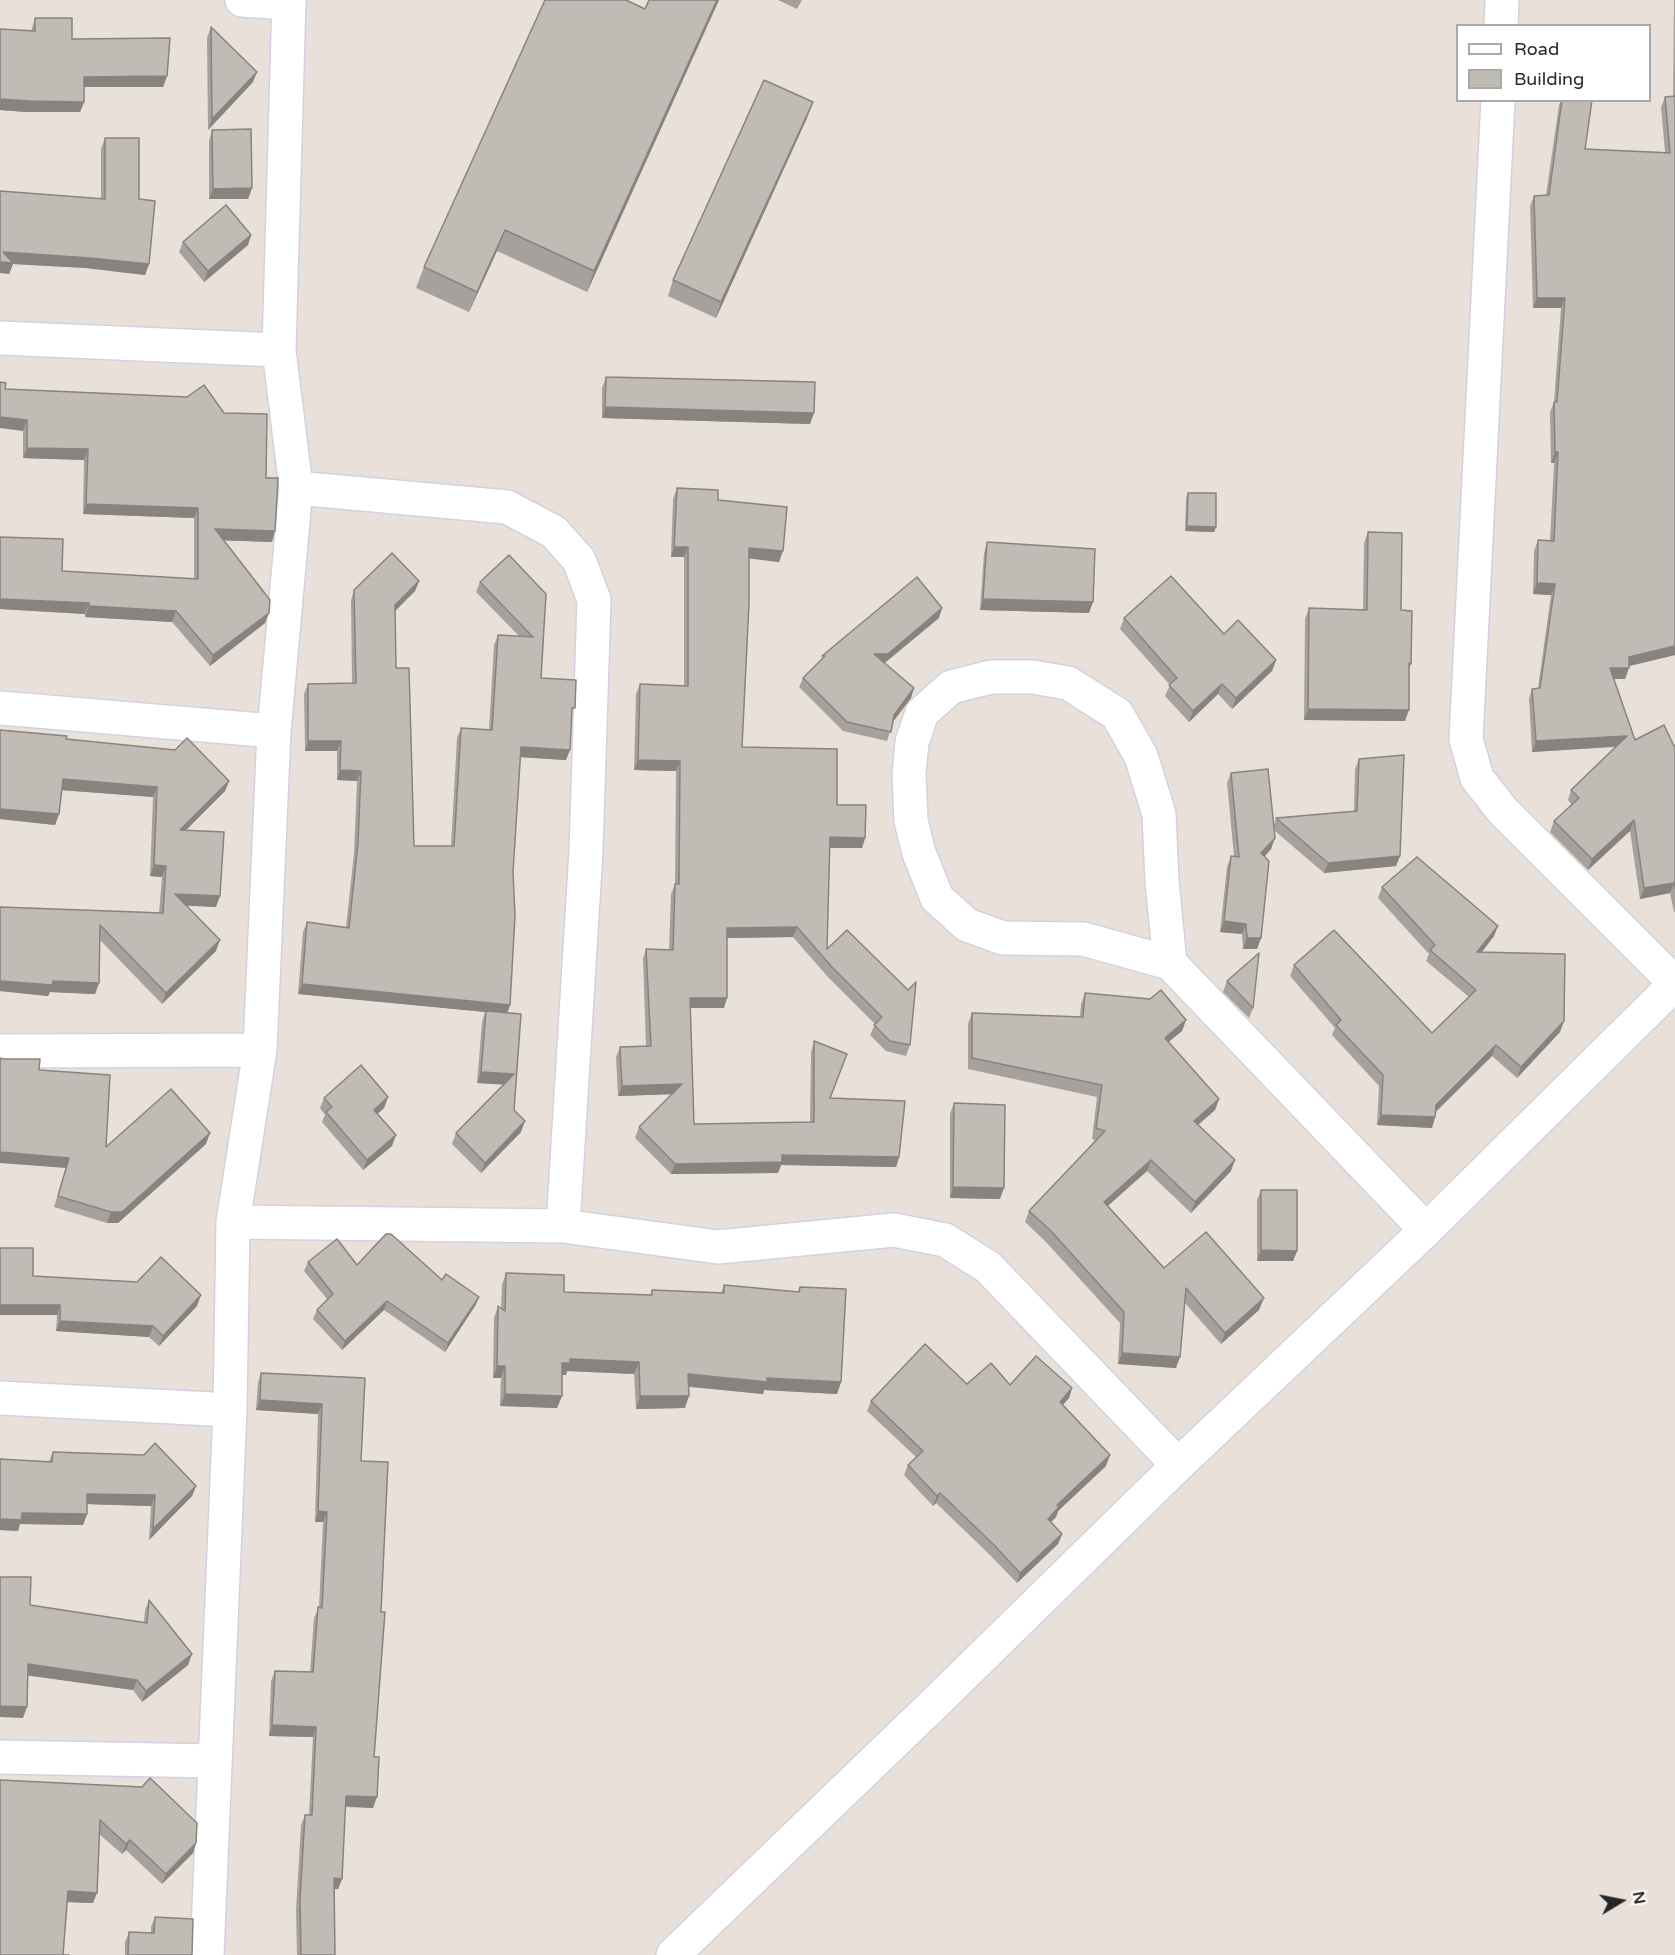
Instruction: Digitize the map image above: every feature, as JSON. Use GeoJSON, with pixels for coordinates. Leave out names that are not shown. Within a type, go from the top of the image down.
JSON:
{"type":"FeatureCollection","features":[{"type":"Feature","properties":{"kind":"street"},"geometry":{"type":"LineString","coordinates":[[207,1955],[230,1410],[233,1222],[260,1050],[274,731],[296,488],[279,350],[289,2],[242,0]]}},
{"type":"Feature","properties":{"kind":"street"},"geometry":{"type":"LineString","coordinates":[[1501,24],[1502,0]]}},
{"type":"Feature","properties":{"kind":"street"},"geometry":{"type":"LineString","coordinates":[[673,1955],[1178,1466],[1426,1230],[1675,984],[1503,811],[1476,778],[1466,739],[1498,102]]}},
{"type":"Feature","properties":{"kind":"street"},"geometry":{"type":"LineString","coordinates":[[0,338],[279,350]]}},
{"type":"Feature","properties":{"kind":"street"},"geometry":{"type":"LineString","coordinates":[[296,488],[507,507],[554,532],[579,560],[594,600],[586,850],[563,1226]]}},
{"type":"Feature","properties":{"kind":"street"},"geometry":{"type":"LineString","coordinates":[[1170,963],[1162,881],[1159,814],[1141,756],[1117,714],[1068,683],[1033,677],[991,677],[951,687],[922,713],[912,742],[909,773],[911,821],[919,853],[937,898],[967,925],[1004,938],[1083,939],[1170,963],[1426,1230]]}},
{"type":"Feature","properties":{"kind":"street"},"geometry":{"type":"LineString","coordinates":[[0,708],[274,731]]}},
{"type":"Feature","properties":{"kind":"street"},"geometry":{"type":"LineString","coordinates":[[0,1051],[260,1050]]}},
{"type":"Feature","properties":{"kind":"street"},"geometry":{"type":"LineString","coordinates":[[233,1222],[563,1226],[718,1247],[894,1230],[945,1240],[988,1267],[1178,1466]]}},
{"type":"Feature","properties":{"kind":"street"},"geometry":{"type":"LineString","coordinates":[[0,1398],[230,1410]]}},
{"type":"Feature","properties":{"kind":"street"},"geometry":{"type":"LineString","coordinates":[[0,1757],[215,1761]]}},
{"type":"Feature","properties":{"kind":"building"},"geometry":{"type":"Polygon","coordinates":[[[545,0],[626,0],[645,9],[649,0],[717,0],[594,271],[505,230],[477,292],[424,267],[545,0]]]}},
{"type":"Feature","properties":{"kind":"building"},"geometry":{"type":"Polygon","coordinates":[[[35,18],[72,18],[72,39],[170,38],[167,76],[84,77],[84,102],[0,99],[0,29],[35,31],[35,18]]]}},
{"type":"Feature","properties":{"kind":"building"},"geometry":{"type":"Polygon","coordinates":[[[211,27],[257,72],[212,119],[211,27]]]}},
{"type":"Feature","properties":{"kind":"building"},"geometry":{"type":"Polygon","coordinates":[[[764,80],[813,102],[721,302],[673,280],[764,80]]]}},
{"type":"Feature","properties":{"kind":"building"},"geometry":{"type":"Polygon","coordinates":[[[1675,96],[1675,646],[1629,657],[1629,668],[1610,668],[1635,740],[1664,725],[1675,745],[1675,888],[1674,883],[1644,888],[1634,820],[1592,859],[1554,821],[1579,798],[1571,790],[1627,736],[1536,741],[1532,689],[1540,688],[1555,584],[1537,583],[1538,540],[1554,541],[1558,452],[1555,452],[1554,402],[1557,402],[1565,298],[1537,298],[1534,196],[1549,195],[1562,102],[1592,102],[1585,149],[1670,153],[1665,97],[1675,96]]]}},
{"type":"Feature","properties":{"kind":"building"},"geometry":{"type":"Polygon","coordinates":[[[251,129],[252,188],[213,189],[212,130],[251,129]]]}},
{"type":"Feature","properties":{"kind":"building"},"geometry":{"type":"Polygon","coordinates":[[[105,138],[139,138],[139,199],[155,201],[149,264],[3,252],[13,263],[0,262],[0,191],[105,199],[105,138]]]}},
{"type":"Feature","properties":{"kind":"building"},"geometry":{"type":"Polygon","coordinates":[[[226,205],[251,235],[208,271],[183,242],[226,205]]]}},
{"type":"Feature","properties":{"kind":"building"},"geometry":{"type":"Polygon","coordinates":[[[606,377],[815,382],[814,413],[605,407],[606,377]]]}},
{"type":"Feature","properties":{"kind":"building"},"geometry":{"type":"Polygon","coordinates":[[[0,382],[6,383],[5,389],[187,397],[204,385],[224,413],[267,414],[266,478],[278,478],[275,531],[215,529],[270,600],[269,613],[213,655],[176,611],[89,606],[89,603],[0,599],[0,537],[63,539],[62,571],[198,579],[198,508],[86,504],[88,449],[27,448],[27,420],[0,417],[0,382]]]}},
{"type":"Feature","properties":{"kind":"building"},"geometry":{"type":"Polygon","coordinates":[[[677,488],[718,490],[718,500],[787,507],[783,551],[749,548],[749,603],[742,747],[837,749],[837,805],[866,805],[865,838],[830,837],[827,949],[847,930],[908,990],[916,982],[910,1045],[890,1041],[874,1025],[882,1017],[831,966],[797,927],[727,928],[727,998],[690,998],[694,1124],[814,1122],[814,1041],[847,1054],[830,1098],[905,1101],[899,1157],[782,1155],[782,1162],[675,1164],[639,1127],[682,1084],[622,1086],[620,1047],[651,1046],[646,949],[673,950],[675,884],[679,884],[680,761],[638,760],[640,684],[688,686],[688,547],[674,547],[677,488]]]}},
{"type":"Feature","properties":{"kind":"building"},"geometry":{"type":"Polygon","coordinates":[[[1188,493],[1216,493],[1216,527],[1187,526],[1188,493]]]}},
{"type":"Feature","properties":{"kind":"building"},"geometry":{"type":"Polygon","coordinates":[[[1368,532],[1402,533],[1401,610],[1412,611],[1409,710],[1308,709],[1309,608],[1367,610],[1368,532]]]}},
{"type":"Feature","properties":{"kind":"building"},"geometry":{"type":"Polygon","coordinates":[[[987,542],[1095,549],[1093,602],[983,599],[987,542]]]}},
{"type":"Feature","properties":{"kind":"building"},"geometry":{"type":"Polygon","coordinates":[[[392,553],[419,581],[395,605],[396,668],[409,668],[414,846],[454,846],[461,728],[492,730],[498,635],[533,637],[480,582],[509,555],[546,594],[541,678],[576,680],[570,750],[521,747],[513,872],[515,916],[510,1005],[302,984],[307,922],[349,928],[358,843],[361,771],[340,770],[341,741],[308,741],[308,684],[356,683],[354,590],[392,553]]]}},
{"type":"Feature","properties":{"kind":"building"},"geometry":{"type":"Polygon","coordinates":[[[1171,576],[1224,634],[1238,620],[1276,660],[1236,698],[1222,684],[1193,711],[1169,685],[1177,678],[1124,618],[1171,576]]]}},
{"type":"Feature","properties":{"kind":"building"},"geometry":{"type":"Polygon","coordinates":[[[917,577],[942,608],[888,654],[874,654],[914,688],[894,715],[891,732],[847,722],[803,678],[825,656],[822,656],[917,577]]]}},
{"type":"Feature","properties":{"kind":"building"},"geometry":{"type":"Polygon","coordinates":[[[0,730],[175,750],[187,738],[229,781],[180,830],[224,832],[220,896],[175,894],[220,940],[166,993],[100,925],[99,983],[53,981],[52,985],[0,981],[0,907],[163,913],[166,866],[154,865],[157,787],[63,779],[59,814],[0,809],[0,730]]]}},
{"type":"Feature","properties":{"kind":"building"},"geometry":{"type":"Polygon","coordinates":[[[1404,755],[1400,856],[1328,863],[1276,818],[1357,811],[1359,759],[1404,755]]]}},
{"type":"Feature","properties":{"kind":"building"},"geometry":{"type":"Polygon","coordinates":[[[1268,769],[1275,838],[1261,853],[1269,861],[1261,938],[1247,938],[1246,924],[1224,921],[1231,856],[1239,857],[1231,773],[1268,769]]]}},
{"type":"Feature","properties":{"kind":"building"},"geometry":{"type":"Polygon","coordinates":[[[1417,857],[1498,926],[1477,952],[1565,954],[1564,1021],[1521,1067],[1496,1045],[1436,1105],[1435,1117],[1381,1115],[1383,1075],[1336,1025],[1341,1020],[1294,965],[1334,930],[1432,1033],[1476,990],[1430,950],[1435,945],[1382,887],[1417,857]]]}},
{"type":"Feature","properties":{"kind":"building"},"geometry":{"type":"Polygon","coordinates":[[[1259,953],[1253,1008],[1227,981],[1259,953]]]}},
{"type":"Feature","properties":{"kind":"building"},"geometry":{"type":"Polygon","coordinates":[[[1161,990],[1186,1020],[1165,1038],[1219,1099],[1194,1121],[1235,1160],[1195,1202],[1151,1160],[1104,1202],[1164,1268],[1206,1232],[1264,1298],[1225,1333],[1186,1288],[1180,1357],[1122,1353],[1124,1312],[1050,1230],[1029,1211],[1105,1131],[1096,1128],[1102,1085],[972,1058],[972,1013],[1083,1017],[1085,993],[1150,999],[1161,990]]]}},
{"type":"Feature","properties":{"kind":"building"},"geometry":{"type":"Polygon","coordinates":[[[486,1011],[521,1014],[514,1110],[525,1121],[485,1163],[456,1133],[514,1074],[481,1072],[486,1011]]]}},
{"type":"Feature","properties":{"kind":"building"},"geometry":{"type":"Polygon","coordinates":[[[0,1058],[40,1059],[39,1070],[110,1075],[106,1147],[171,1089],[210,1133],[122,1212],[111,1212],[58,1196],[69,1158],[0,1152],[0,1058]]]}},
{"type":"Feature","properties":{"kind":"building"},"geometry":{"type":"Polygon","coordinates":[[[361,1065],[388,1097],[374,1110],[396,1135],[367,1160],[326,1112],[332,1107],[324,1098],[361,1065]]]}},
{"type":"Feature","properties":{"kind":"building"},"geometry":{"type":"Polygon","coordinates":[[[954,1103],[1005,1105],[1004,1188],[953,1187],[954,1103]]]}},
{"type":"Feature","properties":{"kind":"building"},"geometry":{"type":"Polygon","coordinates":[[[1261,1190],[1297,1190],[1297,1251],[1261,1250],[1261,1190]]]}},
{"type":"Feature","properties":{"kind":"building"},"geometry":{"type":"Polygon","coordinates":[[[386,1234],[391,1234],[442,1280],[446,1274],[479,1297],[448,1343],[387,1301],[345,1341],[317,1310],[333,1294],[308,1262],[337,1239],[357,1265],[386,1234]]]}},
{"type":"Feature","properties":{"kind":"building"},"geometry":{"type":"Polygon","coordinates":[[[0,1248],[33,1248],[33,1276],[137,1282],[161,1257],[201,1295],[163,1336],[153,1326],[60,1321],[60,1305],[0,1305],[0,1248]]]}},
{"type":"Feature","properties":{"kind":"building"},"geometry":{"type":"Polygon","coordinates":[[[506,1273],[564,1275],[564,1292],[652,1295],[652,1290],[724,1293],[724,1285],[799,1292],[800,1287],[846,1289],[841,1382],[767,1378],[767,1382],[688,1374],[689,1396],[640,1396],[639,1362],[570,1359],[570,1363],[562,1363],[562,1396],[505,1394],[505,1366],[497,1366],[498,1306],[505,1311],[506,1273]]]}},
{"type":"Feature","properties":{"kind":"building"},"geometry":{"type":"Polygon","coordinates":[[[925,1344],[967,1384],[991,1363],[1010,1385],[1036,1356],[1072,1388],[1060,1402],[1110,1455],[1057,1505],[1059,1507],[1048,1519],[1062,1534],[1020,1573],[940,1493],[937,1496],[908,1465],[923,1451],[871,1401],[925,1344]]]}},
{"type":"Feature","properties":{"kind":"building"},"geometry":{"type":"Polygon","coordinates":[[[261,1373],[365,1378],[361,1461],[388,1462],[381,1612],[385,1612],[374,1757],[379,1757],[377,1797],[346,1796],[342,1879],[334,1878],[335,1955],[301,1955],[300,1899],[305,1815],[312,1815],[316,1727],[272,1725],[275,1671],[313,1672],[318,1607],[322,1608],[327,1512],[318,1511],[322,1404],[260,1400],[261,1373]]]}},
{"type":"Feature","properties":{"kind":"building"},"geometry":{"type":"Polygon","coordinates":[[[155,1443],[196,1486],[153,1529],[155,1495],[87,1494],[87,1514],[22,1513],[21,1520],[0,1519],[0,1459],[52,1462],[53,1452],[144,1455],[155,1443]]]}},
{"type":"Feature","properties":{"kind":"building"},"geometry":{"type":"Polygon","coordinates":[[[0,1577],[31,1577],[30,1605],[147,1623],[149,1600],[192,1654],[146,1691],[137,1680],[28,1664],[27,1707],[0,1706],[0,1577]]]}},
{"type":"Feature","properties":{"kind":"building"},"geometry":{"type":"Polygon","coordinates":[[[150,1778],[197,1823],[196,1843],[166,1874],[130,1840],[126,1844],[100,1820],[97,1893],[68,1891],[63,1955],[0,1955],[0,1780],[142,1787],[150,1778]]]}},
{"type":"Feature","properties":{"kind":"building"},"geometry":{"type":"Polygon","coordinates":[[[155,1917],[193,1919],[192,1955],[128,1955],[129,1932],[154,1933],[155,1917]]]}}]}
